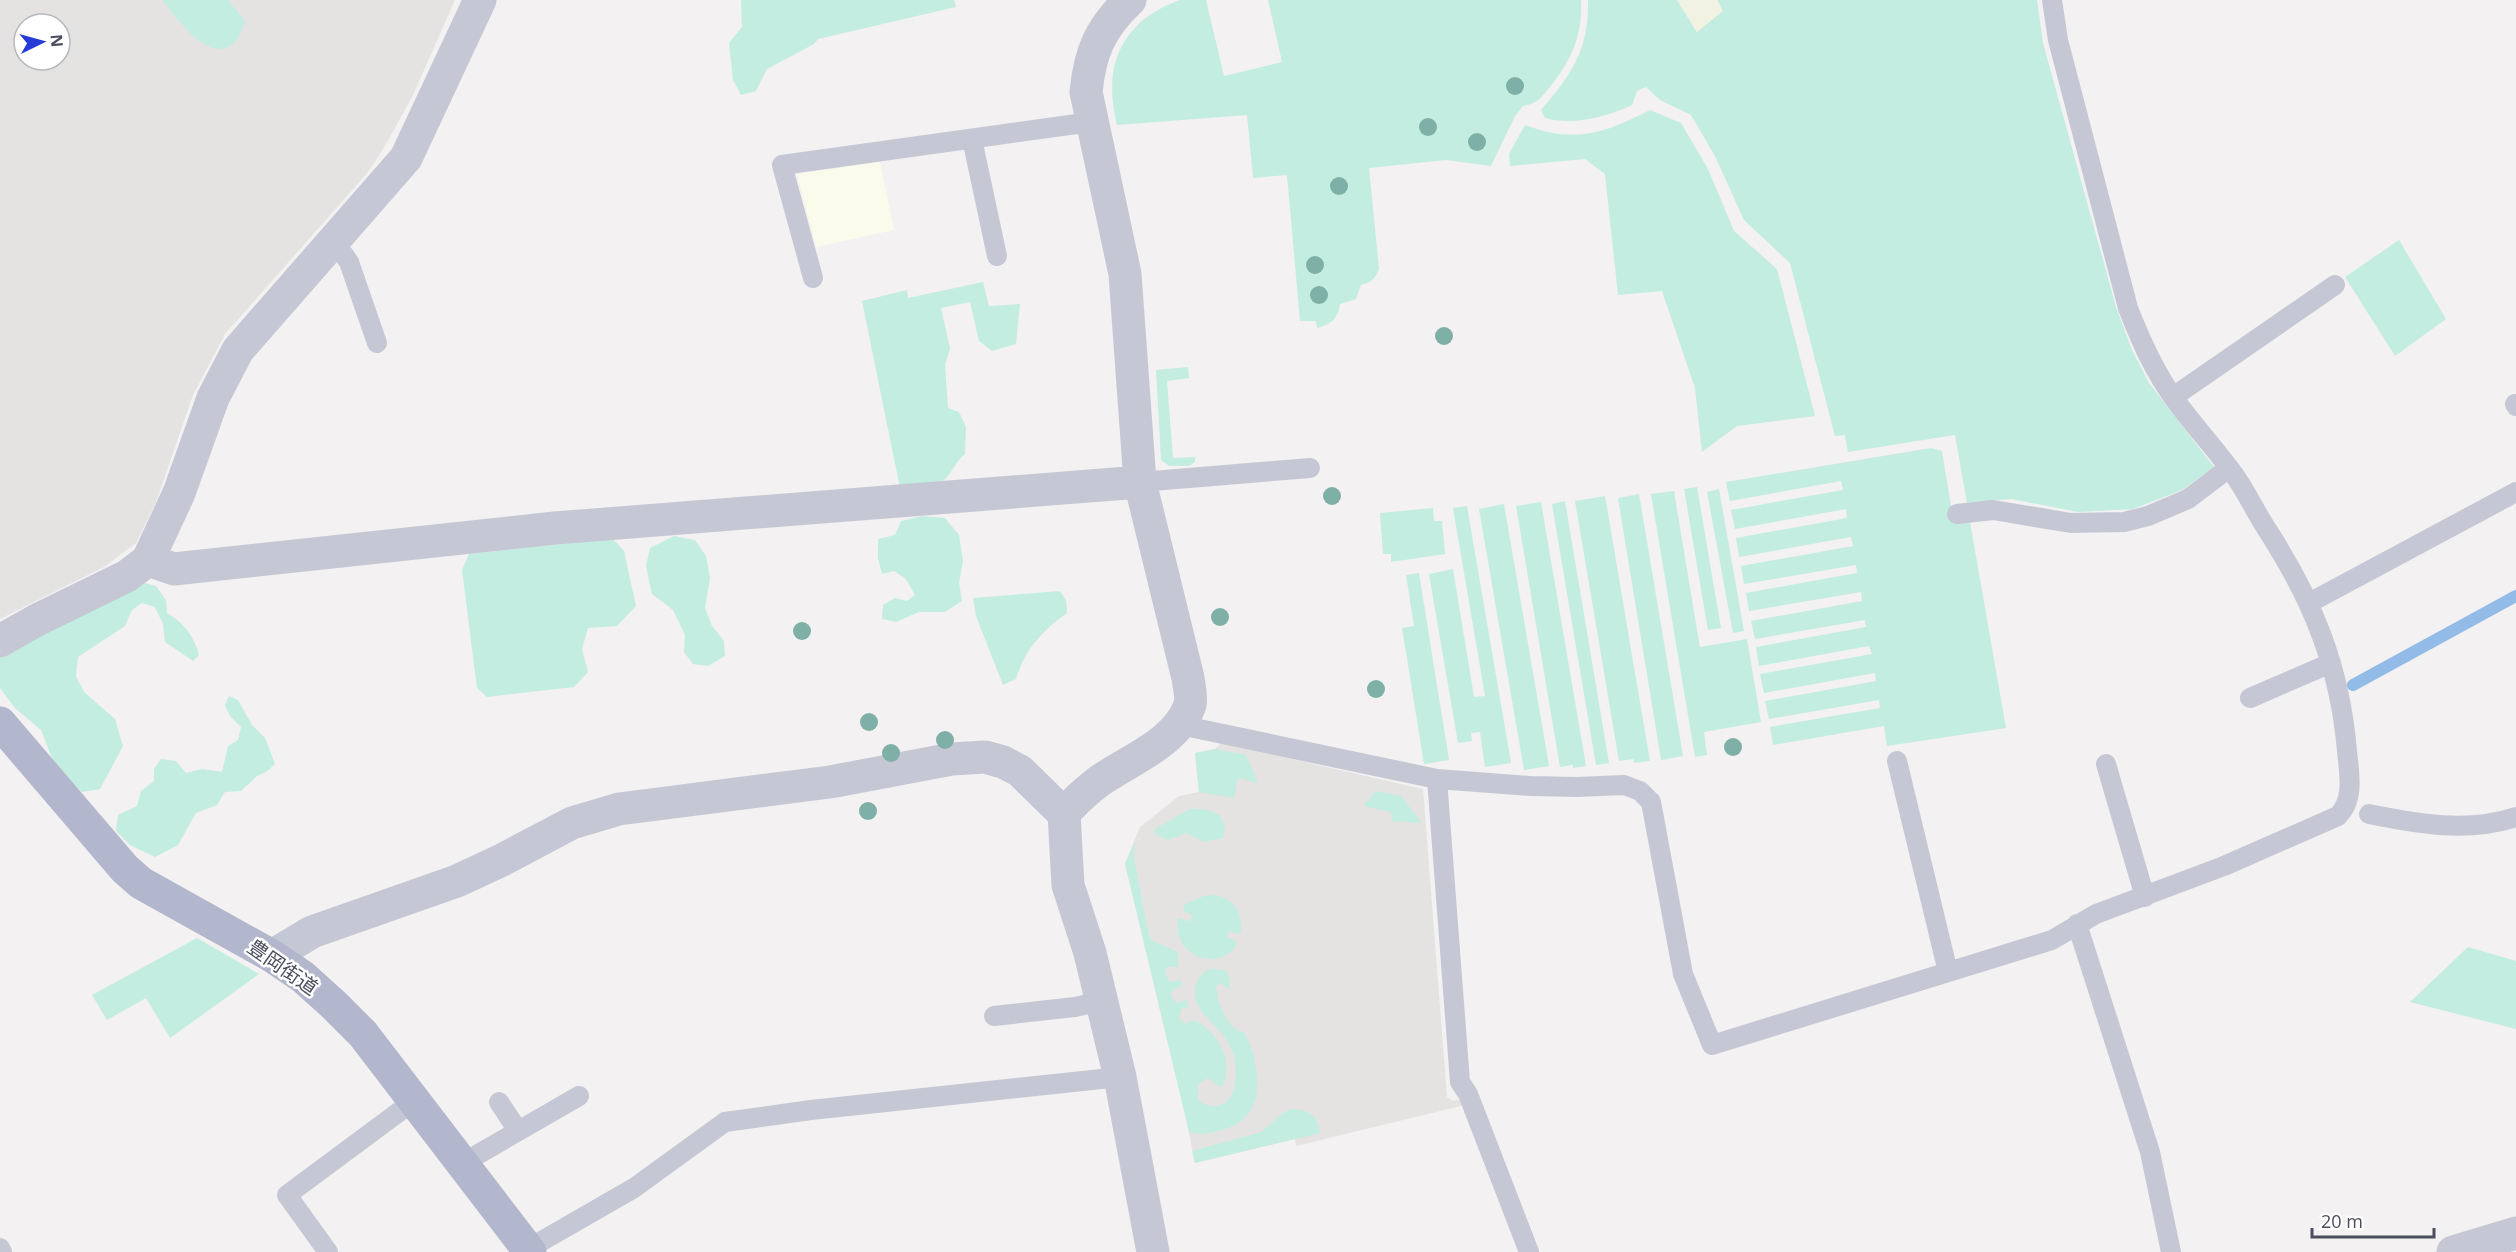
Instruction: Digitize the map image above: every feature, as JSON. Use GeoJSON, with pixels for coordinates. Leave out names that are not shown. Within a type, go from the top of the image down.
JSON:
{"type":"FeatureCollection","features":[{"type":"Feature","properties":{"kind":"main road","name":"豊岡街道"},"geometry":{"type":"LineString","coordinates":[[0,723],[125,869],[141,883],[272,956],[303,977],[363,1034],[529,1250]]}},
{"type":"Feature","properties":{"kind":"street"},"geometry":{"type":"LineString","coordinates":[[0,641],[37,620],[127,576],[148,560],[179,493],[213,398],[238,350],[406,158],[480,0]]}},
{"type":"Feature","properties":{"kind":"street"},"geometry":{"type":"LineString","coordinates":[[1130,0],[1098,38],[1089,66],[1086,93],[1125,274],[1140,482],[1188,678],[1191,703],[1180,725],[1155,746],[1077,798],[1064,814],[1068,885],[1090,953],[1120,1077],[1153,1252]]}},
{"type":"Feature","properties":{"kind":"street"},"geometry":{"type":"LineString","coordinates":[[148,560],[174,569],[555,528],[1140,482]]}},
{"type":"Feature","properties":{"kind":"street"},"geometry":{"type":"LineString","coordinates":[[272,956],[312,932],[457,881],[572,823],[619,809],[830,783],[952,759],[985,757],[1020,771],[1064,814]]}},
{"type":"Feature","properties":{"kind":"street"},"geometry":{"type":"LineString","coordinates":[[2453,1252],[2516,1233]]}},
{"type":"Feature","properties":{"kind":"lane"},"geometry":{"type":"LineString","coordinates":[[1180,725],[1437,779],[1553,787],[1624,785],[1641,791],[1651,802],[1683,974],[1712,1045],[2052,940],[2096,914],[2145,897],[2308,831],[2338,816],[2346,807],[2350,788],[2345,724],[2325,639],[2309,603],[2277,544],[2229,468],[2173,397],[2141,342],[2128,308],[2058,40],[2052,0]]}},
{"type":"Feature","properties":{"kind":"lane"},"geometry":{"type":"LineString","coordinates":[[813,278],[782,165],[1091,122]]}},
{"type":"Feature","properties":{"kind":"lane"},"geometry":{"type":"LineString","coordinates":[[972,139],[997,256]]}},
{"type":"Feature","properties":{"kind":"lane"},"geometry":{"type":"LineString","coordinates":[[334,241],[349,262],[377,343]]}},
{"type":"Feature","properties":{"kind":"lane"},"geometry":{"type":"LineString","coordinates":[[2173,397],[2335,285]]}},
{"type":"Feature","properties":{"kind":"lane"},"geometry":{"type":"LineString","coordinates":[[1140,482],[1310,468]]}},
{"type":"Feature","properties":{"kind":"lane"},"geometry":{"type":"LineString","coordinates":[[1957,514],[1993,510],[2071,523],[2124,522],[2148,516],[2188,499],[2229,468]]}},
{"type":"Feature","properties":{"kind":"lane"},"geometry":{"type":"LineString","coordinates":[[2309,603],[2516,492]]}},
{"type":"Feature","properties":{"kind":"lane"},"geometry":{"type":"LineString","coordinates":[[2250,698],[2331,663]]}},
{"type":"Feature","properties":{"kind":"lane"},"geometry":{"type":"LineString","coordinates":[[1897,760],[1948,972]]}},
{"type":"Feature","properties":{"kind":"lane"},"geometry":{"type":"LineString","coordinates":[[2106,764],[2145,897]]}},
{"type":"Feature","properties":{"kind":"lane"},"geometry":{"type":"LineString","coordinates":[[1437,779],[1460,1082],[1468,1094],[1529,1252]]}},
{"type":"Feature","properties":{"kind":"lane"},"geometry":{"type":"LineString","coordinates":[[2369,814],[2407,822],[2464,826],[2494,825],[2516,817]]}},
{"type":"Feature","properties":{"kind":"lane"},"geometry":{"type":"LineString","coordinates":[[2077,924],[2150,1152],[2171,1252]]}},
{"type":"Feature","properties":{"kind":"lane"},"geometry":{"type":"LineString","coordinates":[[994,1016],[1075,1008],[1102,1001]]}},
{"type":"Feature","properties":{"kind":"lane"},"geometry":{"type":"LineString","coordinates":[[529,1250],[634,1188],[725,1122],[811,1110],[1120,1077]]}},
{"type":"Feature","properties":{"kind":"lane"},"geometry":{"type":"LineString","coordinates":[[464,1163],[579,1096]]}},
{"type":"Feature","properties":{"kind":"lane"},"geometry":{"type":"LineString","coordinates":[[328,1252],[287,1195],[415,1100]]}},
{"type":"Feature","properties":{"kind":"lane"},"geometry":{"type":"LineString","coordinates":[[499,1102],[518,1131]]}},
{"type":"Feature","properties":{"kind":"lane"},"geometry":{"type":"LineString","coordinates":[[0,1248],[2,1252]]}},
{"type":"Feature","properties":{"kind":"shaded area"},"geometry":{"type":"Polygon","coordinates":[[[0,0],[455,0],[413,95],[369,171],[225,334],[193,395],[156,502],[136,543],[104,567],[0,619],[0,0]]]}},
{"type":"Feature","properties":{"kind":"shaded area"},"geometry":{"type":"Polygon","coordinates":[[[880,162],[894,230],[816,247],[797,174],[880,162]]]}},
{"type":"Feature","properties":{"kind":"shaded area"},"geometry":{"type":"Polygon","coordinates":[[[1221,743],[1423,789],[1447,1097],[1453,1101],[1463,1099],[1465,1105],[1296,1146],[1295,1139],[1195,1163],[1181,1093],[1125,864],[1140,827],[1179,796],[1199,792],[1195,753],[1215,749],[1221,743]]]}},
{"type":"Feature","properties":{"kind":"green space"},"geometry":{"type":"Polygon","coordinates":[[[162,0],[228,0],[245,21],[238,38],[228,47],[218,49],[196,38],[162,0]]]}},
{"type":"Feature","properties":{"kind":"green space"},"geometry":{"type":"Polygon","coordinates":[[[741,0],[954,0],[956,7],[818,39],[814,44],[767,69],[756,91],[741,95],[733,80],[729,43],[742,27],[741,0]]]}},
{"type":"Feature","properties":{"kind":"green space"},"geometry":{"type":"Polygon","coordinates":[[[1180,0],[1206,0],[1224,76],[1282,62],[1268,0],[1581,0],[1581,12],[1578,36],[1564,68],[1541,98],[1532,104],[1523,106],[1515,116],[1491,166],[1446,160],[1369,168],[1379,269],[1373,280],[1361,285],[1356,299],[1340,304],[1338,314],[1333,320],[1317,328],[1316,321],[1300,321],[1287,175],[1253,178],[1247,115],[1117,125],[1112,84],[1121,48],[1130,33],[1143,20],[1180,0]]]}},
{"type":"Feature","properties":{"kind":"green space"},"geometry":{"type":"Polygon","coordinates":[[[1588,0],[1677,0],[1697,32],[1722,11],[1717,0],[2037,0],[2043,43],[2116,307],[2132,350],[2149,383],[2214,467],[2182,490],[2133,509],[2078,512],[2011,499],[1967,503],[1955,435],[1848,452],[1845,435],[1835,436],[1790,263],[1744,220],[1715,156],[1691,115],[1660,100],[1646,87],[1637,91],[1632,105],[1612,113],[1578,121],[1545,118],[1541,110],[1570,73],[1582,47],[1588,18],[1588,0]]]}},
{"type":"Feature","properties":{"kind":"green space"},"geometry":{"type":"Polygon","coordinates":[[[1650,110],[1681,123],[1708,169],[1734,231],[1777,269],[1815,416],[1737,426],[1702,452],[1695,388],[1662,291],[1618,295],[1605,174],[1585,159],[1510,166],[1509,154],[1525,125],[1543,131],[1574,135],[1604,130],[1650,110]]]}},
{"type":"Feature","properties":{"kind":"green space"},"geometry":{"type":"Polygon","coordinates":[[[2399,240],[2446,319],[2395,356],[2345,277],[2399,240]]]}},
{"type":"Feature","properties":{"kind":"green space"},"geometry":{"type":"Polygon","coordinates":[[[983,282],[989,306],[1020,304],[1016,344],[992,351],[979,341],[970,302],[941,308],[950,348],[945,365],[948,408],[959,412],[966,427],[965,454],[947,477],[938,484],[900,488],[862,301],[907,290],[908,298],[983,282]]]}},
{"type":"Feature","properties":{"kind":"green space"},"geometry":{"type":"Polygon","coordinates":[[[1188,367],[1189,378],[1167,381],[1173,458],[1195,457],[1195,462],[1189,466],[1169,466],[1161,460],[1156,370],[1188,367]]]}},
{"type":"Feature","properties":{"kind":"green space"},"geometry":{"type":"Polygon","coordinates":[[[1931,448],[1942,451],[1954,524],[1970,522],[2006,728],[1887,746],[1884,726],[1773,745],[1770,727],[1880,708],[1879,700],[1769,719],[1765,701],[1876,681],[1875,673],[1764,693],[1760,674],[1872,654],[1869,646],[1759,666],[1756,647],[1866,627],[1865,620],[1755,639],[1751,621],[1862,601],[1861,592],[1749,611],[1746,593],[1857,573],[1856,565],[1744,584],[1741,566],[1853,546],[1851,537],[1739,557],[1736,538],[1847,518],[1846,509],[1735,529],[1731,510],[1843,490],[1841,481],[1730,501],[1726,482],[1931,448]]]}},
{"type":"Feature","properties":{"kind":"green space"},"geometry":{"type":"Polygon","coordinates":[[[1697,487],[1721,628],[1708,630],[1684,489],[1697,487]]]}},
{"type":"Feature","properties":{"kind":"green space"},"geometry":{"type":"Polygon","coordinates":[[[1719,489],[1744,631],[1733,633],[1707,492],[1719,489]]]}},
{"type":"Feature","properties":{"kind":"green space"},"geometry":{"type":"Polygon","coordinates":[[[1674,491],[1700,647],[1747,639],[1761,722],[1704,732],[1707,755],[1695,757],[1651,494],[1674,491]]]}},
{"type":"Feature","properties":{"kind":"green space"},"geometry":{"type":"Polygon","coordinates":[[[1639,494],[1683,756],[1661,760],[1618,498],[1639,494]]]}},
{"type":"Feature","properties":{"kind":"green space"},"geometry":{"type":"Polygon","coordinates":[[[1605,496],[1650,761],[1634,763],[1633,759],[1619,761],[1575,501],[1605,496]]]}},
{"type":"Feature","properties":{"kind":"green space"},"geometry":{"type":"Polygon","coordinates":[[[1565,501],[1609,763],[1596,765],[1552,504],[1565,501]]]}},
{"type":"Feature","properties":{"kind":"green space"},"geometry":{"type":"Polygon","coordinates":[[[1541,502],[1586,766],[1573,768],[1573,765],[1560,767],[1516,506],[1541,502]]]}},
{"type":"Feature","properties":{"kind":"green space"},"geometry":{"type":"Polygon","coordinates":[[[1504,504],[1549,766],[1524,770],[1479,509],[1504,504]]]}},
{"type":"Feature","properties":{"kind":"green space"},"geometry":{"type":"Polygon","coordinates":[[[1467,506],[1511,763],[1485,767],[1480,732],[1471,733],[1472,741],[1458,743],[1429,574],[1453,569],[1474,697],[1485,696],[1453,508],[1467,506]]]}},
{"type":"Feature","properties":{"kind":"green space"},"geometry":{"type":"Polygon","coordinates":[[[1433,508],[1434,521],[1442,521],[1445,554],[1391,562],[1391,554],[1383,554],[1380,513],[1433,508]]]}},
{"type":"Feature","properties":{"kind":"green space"},"geometry":{"type":"Polygon","coordinates":[[[922,516],[945,518],[959,535],[963,561],[959,583],[962,601],[945,612],[919,612],[896,622],[882,619],[883,605],[895,598],[907,601],[915,595],[906,579],[894,571],[882,574],[878,558],[878,539],[895,535],[901,521],[922,516]]]}},
{"type":"Feature","properties":{"kind":"green space"},"geometry":{"type":"Polygon","coordinates":[[[674,536],[695,540],[706,556],[710,578],[705,608],[712,626],[724,641],[725,656],[708,666],[693,664],[684,652],[685,635],[673,610],[652,594],[646,566],[650,548],[674,536]]]}},
{"type":"Feature","properties":{"kind":"green space"},"geometry":{"type":"Polygon","coordinates":[[[612,538],[624,551],[636,606],[617,626],[588,628],[582,649],[588,672],[574,687],[487,697],[477,688],[462,570],[469,554],[612,538]]]}},
{"type":"Feature","properties":{"kind":"green space"},"geometry":{"type":"Polygon","coordinates":[[[1419,573],[1449,760],[1424,764],[1402,628],[1414,626],[1406,575],[1419,573]]]}},
{"type":"Feature","properties":{"kind":"green space"},"geometry":{"type":"Polygon","coordinates":[[[141,582],[156,586],[166,600],[167,613],[187,631],[199,655],[193,661],[165,642],[163,624],[155,607],[142,603],[132,610],[125,626],[78,657],[76,676],[84,692],[115,719],[123,746],[100,789],[82,792],[64,776],[51,756],[41,730],[15,708],[0,688],[0,654],[141,582]]]}},
{"type":"Feature","properties":{"kind":"green space"},"geometry":{"type":"Polygon","coordinates":[[[1060,591],[1066,600],[1067,613],[1036,642],[1024,659],[1016,679],[1003,685],[976,616],[973,598],[1060,591]]]}},
{"type":"Feature","properties":{"kind":"green space"},"geometry":{"type":"Polygon","coordinates":[[[229,696],[238,700],[252,725],[265,738],[275,764],[241,791],[225,792],[217,805],[196,813],[178,845],[155,857],[130,845],[116,831],[118,815],[137,806],[141,791],[154,781],[154,769],[161,759],[176,761],[186,773],[202,769],[222,772],[228,746],[238,740],[241,727],[230,716],[225,705],[229,696]]]}},
{"type":"Feature","properties":{"kind":"green space"},"geometry":{"type":"Polygon","coordinates":[[[1215,749],[1246,755],[1258,783],[1238,778],[1234,798],[1199,792],[1195,753],[1215,749]]]}},
{"type":"Feature","properties":{"kind":"green space"},"geometry":{"type":"Polygon","coordinates":[[[1376,791],[1401,796],[1422,823],[1392,821],[1391,812],[1363,806],[1376,791]]]}},
{"type":"Feature","properties":{"kind":"green space"},"geometry":{"type":"Polygon","coordinates":[[[1190,809],[1204,809],[1219,814],[1225,826],[1223,838],[1204,842],[1186,833],[1168,840],[1154,834],[1155,829],[1190,809]]]}},
{"type":"Feature","properties":{"kind":"green space"},"geometry":{"type":"Polygon","coordinates":[[[1135,841],[1134,859],[1149,936],[1152,940],[1178,953],[1178,967],[1168,967],[1165,972],[1169,981],[1175,982],[1180,979],[1182,986],[1173,990],[1171,995],[1174,1000],[1179,1003],[1186,999],[1189,1007],[1182,1008],[1179,1018],[1186,1024],[1194,1020],[1210,1031],[1225,1056],[1226,1075],[1223,1085],[1218,1086],[1208,1078],[1198,1084],[1198,1099],[1209,1106],[1222,1104],[1228,1100],[1235,1086],[1236,1068],[1230,1045],[1199,1007],[1195,990],[1201,975],[1209,969],[1224,970],[1229,974],[1230,990],[1220,983],[1216,986],[1218,1000],[1228,1021],[1233,1027],[1245,1033],[1254,1060],[1257,1088],[1255,1101],[1249,1113],[1239,1122],[1225,1129],[1203,1134],[1189,1132],[1125,864],[1135,841]]]}},
{"type":"Feature","properties":{"kind":"green space"},"geometry":{"type":"Polygon","coordinates":[[[1214,895],[1227,899],[1236,907],[1241,932],[1238,934],[1229,931],[1227,937],[1236,941],[1236,946],[1227,954],[1207,959],[1197,956],[1181,942],[1178,919],[1190,922],[1192,915],[1183,911],[1185,904],[1204,896],[1214,895]]]}},
{"type":"Feature","properties":{"kind":"green space"},"geometry":{"type":"Polygon","coordinates":[[[197,938],[259,974],[170,1038],[146,998],[107,1020],[92,995],[197,938]]]}},
{"type":"Feature","properties":{"kind":"green space"},"geometry":{"type":"Polygon","coordinates":[[[2468,947],[2516,961],[2516,1029],[2410,1002],[2468,947]]]}},
{"type":"Feature","properties":{"kind":"green space"},"geometry":{"type":"Polygon","coordinates":[[[1292,1109],[1312,1115],[1320,1133],[1195,1163],[1192,1151],[1262,1132],[1283,1113],[1292,1109]]]}},
{"type":"Feature","properties":{"kind":"sand"},"geometry":{"type":"Polygon","coordinates":[[[1677,0],[1717,0],[1723,11],[1697,32],[1677,0]]]}},
{"type":"Feature","properties":{"kind":"waterway"},"geometry":{"type":"LineString","coordinates":[[2353,685],[2516,596]]}}]}
